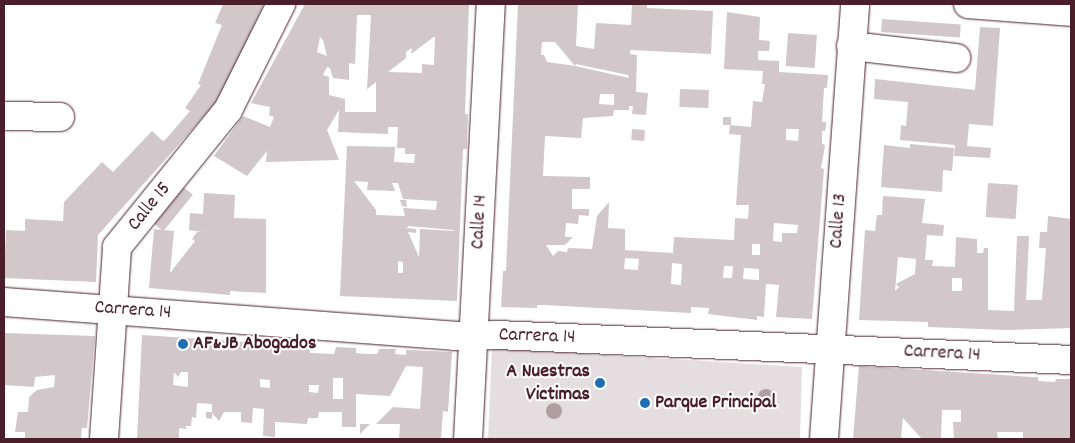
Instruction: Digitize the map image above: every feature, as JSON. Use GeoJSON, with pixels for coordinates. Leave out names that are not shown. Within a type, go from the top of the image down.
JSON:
{"type":"FeatureCollection","features":[{"type":"Feature","properties":{"kind":"street","name":"Calle 15"},"geometry":{"type":"LineString","coordinates":[[104,439],[117,248],[228,110],[281,4]]}},
{"type":"Feature","properties":{"kind":"street","name":"Calle 14"},"geometry":{"type":"LineString","coordinates":[[468,439],[491,4]]}},
{"type":"Feature","properties":{"kind":"street","name":"Calle 13"},"geometry":{"type":"LineString","coordinates":[[824,439],[855,4]]}},
{"type":"Feature","properties":{"kind":"street"},"geometry":{"type":"LineString","coordinates":[[968,4],[1071,12]]}},
{"type":"Feature","properties":{"kind":"street"},"geometry":{"type":"LineString","coordinates":[[851,46],[956,58]]}},
{"type":"Feature","properties":{"kind":"street"},"geometry":{"type":"LineString","coordinates":[[4,116],[60,117]]}},
{"type":"Feature","properties":{"kind":"street","name":"Carrera 14"},"geometry":{"type":"LineString","coordinates":[[4,302],[454,336],[474,335],[1071,360]]}},
{"type":"Feature","properties":{"kind":"shaded area","name":"Parque Principal"},"geometry":{"type":"Polygon","coordinates":[[[492,348],[802,367],[800,439],[488,439],[492,348]]]}},
{"type":"Feature","properties":{"kind":"building"},"geometry":{"type":"Polygon","coordinates":[[[223,4],[264,4],[221,97],[98,235],[96,282],[4,278],[6,230],[25,231],[25,219],[63,221],[64,202],[102,162],[113,172],[152,131],[163,141],[190,111],[185,108],[201,85],[198,84],[222,25],[215,23],[223,4]]]}},
{"type":"Feature","properties":{"kind":"building"},"geometry":{"type":"Polygon","coordinates":[[[305,4],[469,4],[465,114],[468,114],[467,149],[463,149],[457,301],[340,296],[347,146],[395,147],[394,162],[414,163],[415,154],[405,154],[405,148],[397,148],[398,127],[388,127],[388,134],[338,132],[339,110],[327,130],[339,160],[266,162],[267,151],[247,176],[214,156],[243,116],[270,127],[274,117],[269,115],[270,107],[251,103],[305,4]],[[357,15],[355,64],[349,63],[349,80],[333,78],[330,68],[327,67],[323,75],[329,77],[329,95],[345,99],[345,112],[376,112],[376,82],[367,89],[371,15],[357,15]],[[435,36],[411,54],[412,48],[406,52],[406,58],[388,72],[422,73],[422,64],[434,65],[435,36]],[[320,37],[317,52],[327,56],[323,40],[320,37]],[[354,181],[376,210],[376,215],[405,216],[403,208],[436,210],[437,201],[403,199],[398,183],[392,183],[395,191],[367,190],[368,182],[354,181]],[[408,226],[407,228],[416,229],[416,233],[408,232],[419,257],[420,229],[454,231],[408,226]],[[398,261],[398,273],[403,273],[403,262],[398,261]]]}},
{"type":"Feature","properties":{"kind":"building"},"geometry":{"type":"Polygon","coordinates":[[[518,4],[578,4],[576,46],[594,49],[596,23],[631,25],[632,4],[647,5],[647,8],[713,11],[711,54],[630,50],[630,54],[637,55],[636,92],[648,93],[646,115],[632,114],[633,106],[629,106],[629,110],[614,110],[613,116],[583,118],[581,138],[545,136],[543,176],[590,177],[590,189],[572,189],[572,209],[589,209],[589,216],[579,215],[578,224],[566,223],[565,237],[573,237],[565,245],[546,245],[553,256],[558,251],[567,252],[568,248],[592,249],[597,216],[609,202],[608,228],[625,229],[625,250],[673,253],[674,237],[734,240],[735,218],[748,219],[749,205],[736,205],[741,135],[729,134],[730,125],[751,127],[753,101],[762,102],[765,84],[762,84],[763,71],[724,69],[727,12],[760,17],[759,40],[770,41],[769,51],[758,51],[758,60],[779,61],[779,72],[828,75],[827,88],[824,88],[822,122],[826,122],[826,126],[825,131],[822,131],[822,143],[825,146],[821,168],[824,169],[812,319],[776,317],[779,285],[766,284],[764,317],[757,316],[757,320],[708,314],[709,308],[691,307],[691,313],[544,305],[537,305],[537,308],[501,307],[503,271],[506,271],[518,4]],[[542,42],[541,55],[544,55],[547,62],[575,66],[555,42],[542,42]],[[576,64],[575,66],[629,78],[628,75],[576,64]],[[600,94],[599,104],[614,105],[614,94],[600,94]],[[786,129],[786,140],[798,141],[799,129],[786,129]],[[774,223],[773,241],[782,242],[782,233],[797,233],[798,225],[774,223]],[[752,244],[752,255],[760,255],[760,244],[752,244]],[[625,258],[624,269],[638,270],[639,259],[625,258]],[[672,263],[671,284],[681,285],[682,264],[672,263]],[[724,266],[723,278],[732,278],[733,266],[724,266]],[[744,268],[743,279],[759,280],[759,269],[744,268]]]}},
{"type":"Feature","properties":{"kind":"building"},"geometry":{"type":"Polygon","coordinates":[[[882,19],[961,25],[960,37],[881,32],[882,19]]]}},
{"type":"Feature","properties":{"kind":"building"},"geometry":{"type":"Polygon","coordinates":[[[980,27],[1000,28],[993,126],[969,124],[967,146],[991,148],[990,158],[954,156],[955,145],[900,140],[901,125],[906,126],[908,102],[874,99],[875,79],[975,90],[980,27]]]}},
{"type":"Feature","properties":{"kind":"building"},"geometry":{"type":"Polygon","coordinates":[[[788,33],[817,35],[815,68],[786,66],[788,33]]]}},
{"type":"Feature","properties":{"kind":"building"},"geometry":{"type":"Polygon","coordinates":[[[680,89],[709,90],[708,108],[679,107],[680,89]]]}},
{"type":"Feature","properties":{"kind":"building"},"geometry":{"type":"Polygon","coordinates":[[[723,117],[731,117],[731,125],[723,125],[723,117]]]}},
{"type":"Feature","properties":{"kind":"building"},"geometry":{"type":"Polygon","coordinates":[[[632,129],[645,130],[644,141],[631,140],[632,129]]]}},
{"type":"Feature","properties":{"kind":"building"},"geometry":{"type":"Polygon","coordinates":[[[910,144],[954,148],[952,171],[943,170],[942,192],[881,187],[884,145],[910,148],[910,144]]]}},
{"type":"Feature","properties":{"kind":"building"},"geometry":{"type":"Polygon","coordinates":[[[988,183],[1018,185],[1016,219],[986,217],[988,183]]]}},
{"type":"Feature","properties":{"kind":"building"},"geometry":{"type":"Polygon","coordinates":[[[182,186],[193,195],[163,231],[152,223],[182,186]]]}},
{"type":"Feature","properties":{"kind":"building"},"geometry":{"type":"Polygon","coordinates":[[[204,193],[235,195],[234,218],[266,219],[266,293],[230,291],[230,295],[149,288],[154,229],[174,231],[170,273],[195,241],[192,239],[197,232],[202,232],[189,230],[190,213],[203,214],[204,193]]]}},
{"type":"Feature","properties":{"kind":"building"},"geometry":{"type":"Polygon","coordinates":[[[883,196],[925,199],[922,223],[944,225],[943,236],[927,235],[925,260],[933,260],[932,266],[955,267],[956,237],[977,239],[977,253],[983,253],[984,248],[988,248],[988,310],[1014,311],[1017,236],[1029,236],[1026,300],[1042,300],[1046,248],[1039,248],[1040,232],[1047,232],[1048,216],[1071,219],[1071,328],[1007,330],[928,327],[928,322],[859,320],[865,230],[875,231],[877,215],[882,215],[883,196]],[[898,257],[895,291],[899,287],[896,284],[915,274],[916,259],[898,257]],[[952,278],[952,291],[962,291],[962,278],[952,278]]]}},
{"type":"Feature","properties":{"kind":"building"},"geometry":{"type":"Polygon","coordinates":[[[400,200],[406,200],[407,207],[402,206],[400,200]]]}},
{"type":"Feature","properties":{"kind":"building"},"geometry":{"type":"Polygon","coordinates":[[[4,333],[95,336],[87,428],[82,428],[81,439],[25,439],[25,432],[15,432],[18,412],[28,412],[29,397],[37,390],[54,387],[55,375],[35,377],[34,387],[4,385],[4,333]]]}},
{"type":"Feature","properties":{"kind":"building"},"geometry":{"type":"Polygon","coordinates":[[[142,335],[310,346],[310,353],[334,354],[336,347],[356,348],[356,353],[366,354],[377,354],[379,349],[396,349],[395,354],[406,355],[406,350],[452,352],[448,412],[443,411],[441,439],[399,439],[400,424],[376,424],[393,407],[420,409],[423,367],[406,366],[390,396],[356,394],[356,427],[342,427],[342,412],[319,412],[318,418],[308,418],[307,424],[275,422],[275,437],[263,436],[264,409],[253,408],[252,423],[241,422],[241,412],[224,412],[219,421],[212,413],[212,419],[206,418],[206,412],[212,412],[212,404],[197,403],[196,418],[192,417],[191,426],[186,426],[186,429],[179,428],[179,439],[137,439],[142,335]],[[174,372],[173,385],[188,387],[188,372],[181,372],[178,377],[174,372]],[[333,378],[333,399],[343,399],[343,378],[333,378]],[[260,379],[260,387],[270,388],[270,380],[260,379]],[[309,385],[309,392],[318,393],[319,385],[309,385]]]}},
{"type":"Feature","properties":{"kind":"building"},"geometry":{"type":"Polygon","coordinates":[[[859,366],[1038,377],[1038,381],[1055,382],[1056,379],[1071,379],[1071,439],[1023,439],[1023,432],[997,432],[998,439],[954,439],[953,422],[961,422],[961,410],[942,410],[941,439],[921,438],[903,418],[901,437],[906,439],[853,439],[859,366]]]}},
{"type":"Feature","properties":{"kind":"building"},"geometry":{"type":"Polygon","coordinates":[[[360,424],[370,424],[360,434],[360,424]]]}},
{"type":"Feature","properties":{"kind":"place","name":"AF&JB Abogados"},"geometry":{"type":"Point","coordinates":[183,344]}},
{"type":"Feature","properties":{"kind":"place","name":"A Nuestras Victimas"},"geometry":{"type":"Point","coordinates":[600,383]}},
{"type":"Feature","properties":{"kind":"place","name":"Parque Principal"},"geometry":{"type":"Point","coordinates":[645,403]}}]}
